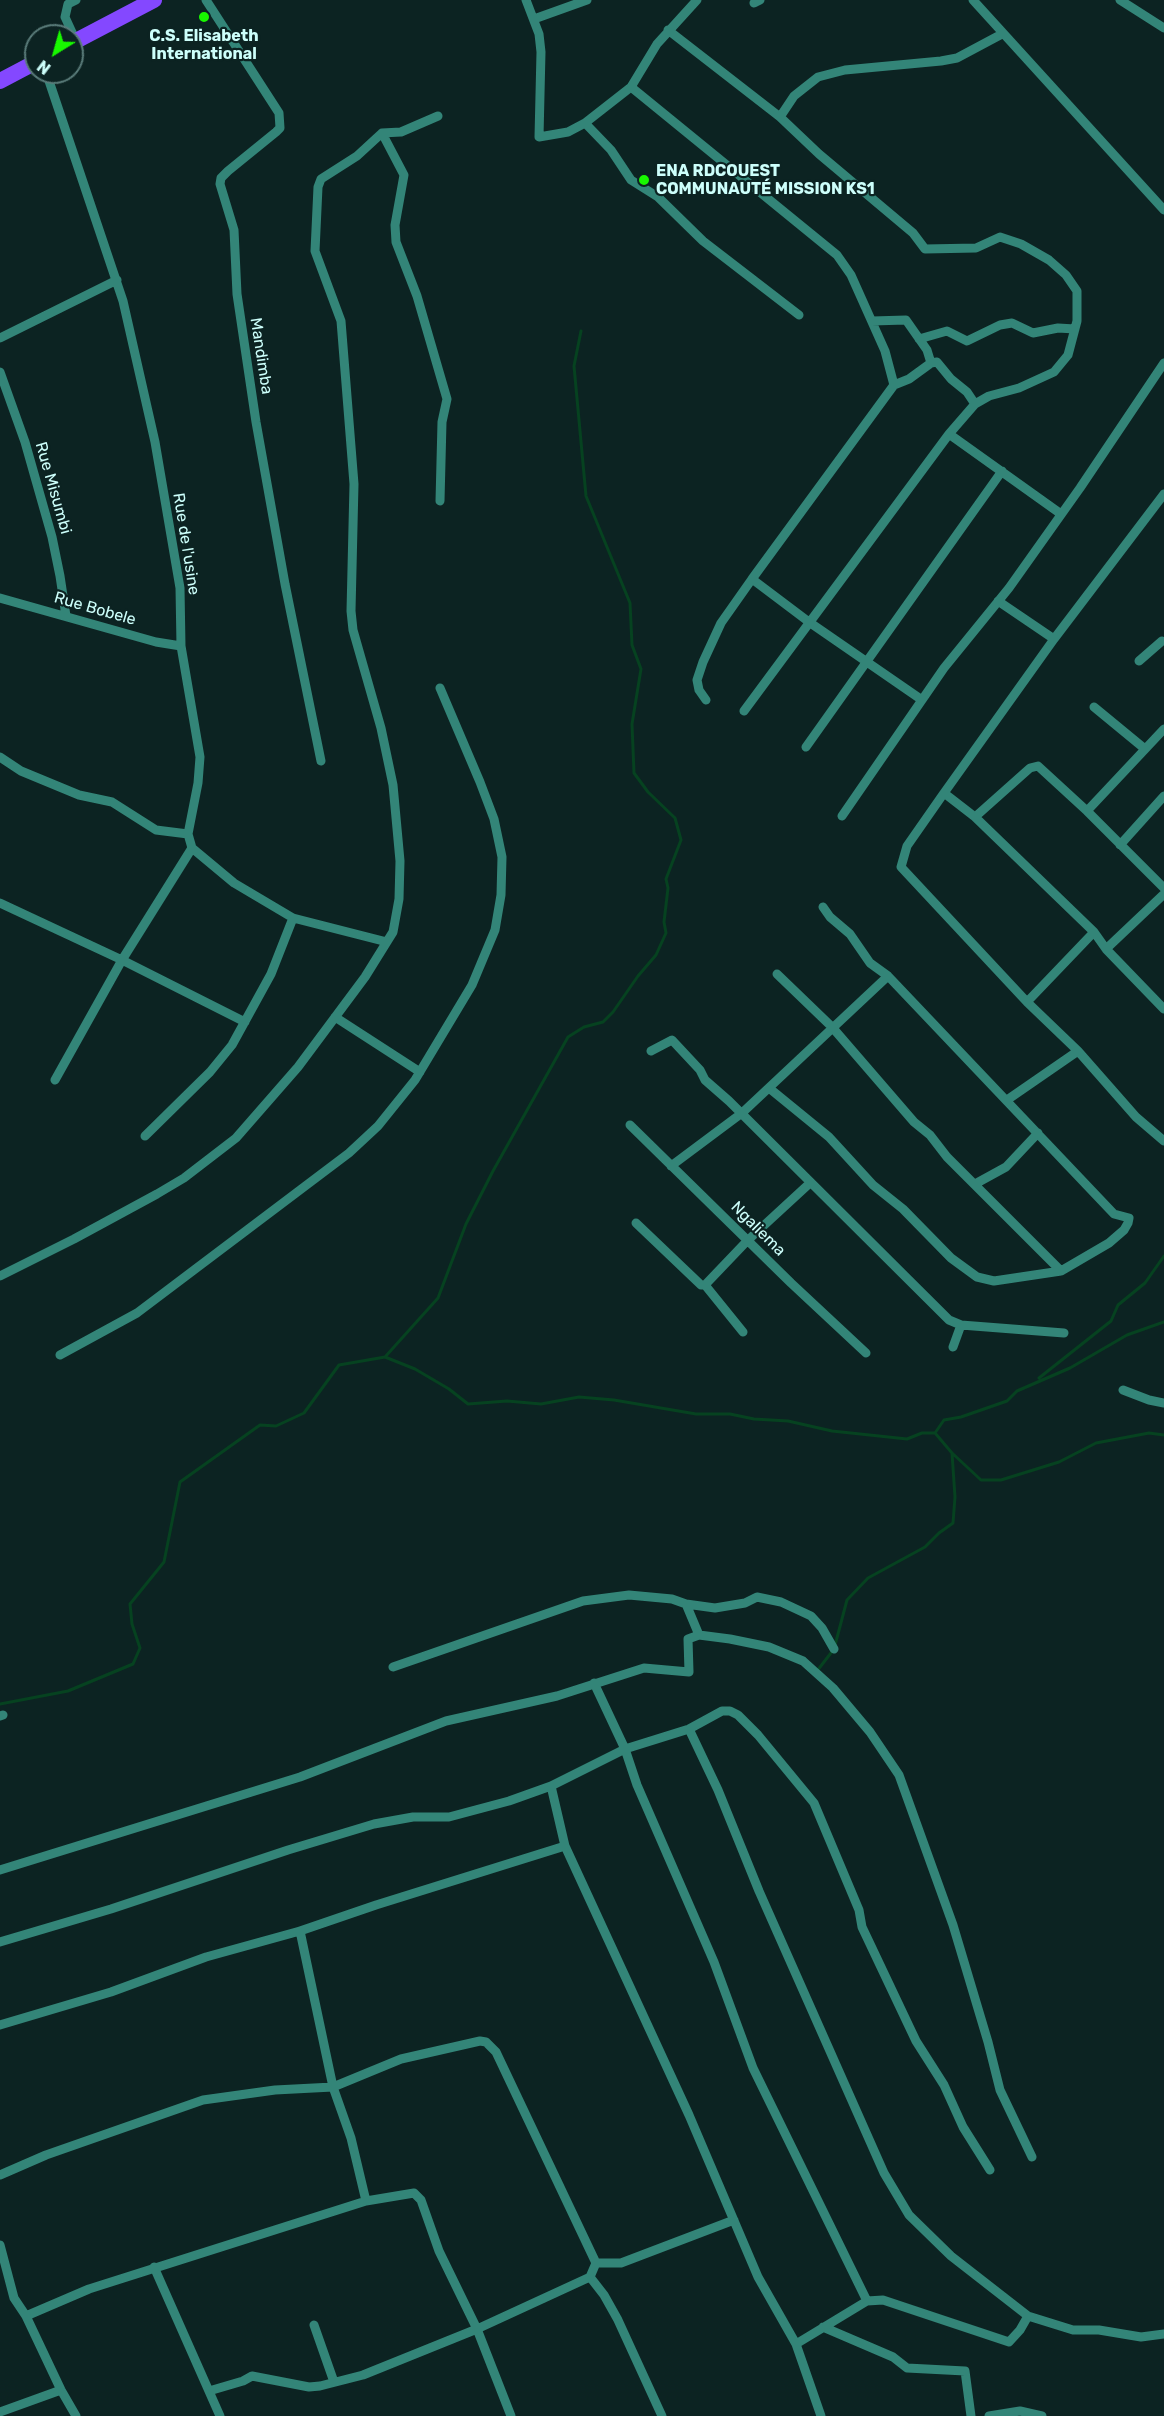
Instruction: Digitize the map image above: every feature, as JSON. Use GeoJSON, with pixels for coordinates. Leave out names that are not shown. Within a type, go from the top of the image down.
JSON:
{"type":"FeatureCollection","features":[{"type":"Feature","properties":{"kind":"highway"},"geometry":{"type":"LineString","coordinates":[[84,37],[154,0]]}},
{"type":"Feature","properties":{"kind":"highway"},"geometry":{"type":"LineString","coordinates":[[0,81],[24,68]]}},
{"type":"Feature","properties":{"kind":"street"},"geometry":{"type":"LineString","coordinates":[[67,24],[64,17],[68,4],[76,0]]}},
{"type":"Feature","properties":{"kind":"street","name":"Mandimba"},"geometry":{"type":"LineString","coordinates":[[206,0],[279,113],[280,128],[228,171],[221,178],[220,184],[234,230],[237,294],[256,422],[285,584],[321,761]]}},
{"type":"Feature","properties":{"kind":"street"},"geometry":{"type":"LineString","coordinates":[[526,0],[534,19],[541,52],[539,137],[563,134],[585,123],[631,87],[657,44],[697,0]]}},
{"type":"Feature","properties":{"kind":"street"},"geometry":{"type":"LineString","coordinates":[[534,19],[587,0]]}},
{"type":"Feature","properties":{"kind":"street"},"geometry":{"type":"LineString","coordinates":[[973,0],[1164,210]]}},
{"type":"Feature","properties":{"kind":"street"},"geometry":{"type":"LineString","coordinates":[[1120,0],[1164,28]]}},
{"type":"Feature","properties":{"kind":"street"},"geometry":{"type":"LineString","coordinates":[[668,30],[780,117],[819,154],[912,233],[925,249],[976,248],[1000,237],[1021,244],[1049,260],[1066,275],[1077,291],[1077,321],[1068,355],[1054,372],[1019,388],[989,396],[975,404],[949,434],[744,711]]}},
{"type":"Feature","properties":{"kind":"street"},"geometry":{"type":"LineString","coordinates":[[780,117],[794,96],[818,77],[845,70],[941,62],[957,58],[1002,34]]}},
{"type":"Feature","properties":{"kind":"street","name":"Rue de l'usine"},"geometry":{"type":"LineString","coordinates":[[50,84],[117,280],[154,442],[180,588],[182,646],[200,757],[198,783],[188,834],[192,848]]}},
{"type":"Feature","properties":{"kind":"street"},"geometry":{"type":"LineString","coordinates":[[631,87],[837,255],[851,275],[872,321],[885,351],[894,386]]}},
{"type":"Feature","properties":{"kind":"street"},"geometry":{"type":"LineString","coordinates":[[0,1276],[157,1194],[184,1178],[236,1138],[298,1067],[393,932],[399,899],[400,861],[394,795],[381,728],[354,630],[351,611],[354,484],[341,321],[315,251],[318,187],[321,179],[357,156],[382,133],[401,132],[438,116]]}},
{"type":"Feature","properties":{"kind":"street"},"geometry":{"type":"LineString","coordinates":[[585,123],[611,150],[631,180],[658,197],[704,241],[799,315]]}},
{"type":"Feature","properties":{"kind":"street"},"geometry":{"type":"LineString","coordinates":[[382,133],[404,175],[395,225],[396,242],[417,296],[447,399],[441,422],[440,501]]}},
{"type":"Feature","properties":{"kind":"street"},"geometry":{"type":"LineString","coordinates":[[0,338],[117,280]]}},
{"type":"Feature","properties":{"kind":"street"},"geometry":{"type":"LineString","coordinates":[[872,321],[906,320],[927,350],[931,363]]}},
{"type":"Feature","properties":{"kind":"street"},"geometry":{"type":"LineString","coordinates":[[919,339],[947,331],[967,341],[1000,325],[1012,323],[1033,333],[1058,328],[1075,329]]}},
{"type":"Feature","properties":{"kind":"street"},"geometry":{"type":"LineString","coordinates":[[706,700],[699,690],[697,680],[721,623],[894,386],[909,379],[931,363],[937,362],[975,404]]}},
{"type":"Feature","properties":{"kind":"street"},"geometry":{"type":"LineString","coordinates":[[842,816],[944,668],[998,601],[1061,514],[1164,363]]}},
{"type":"Feature","properties":{"kind":"street","name":"Rue Misumbi"},"geometry":{"type":"LineString","coordinates":[[0,372],[25,442],[49,527],[66,616]]}},
{"type":"Feature","properties":{"kind":"street"},"geometry":{"type":"LineString","coordinates":[[949,434],[1061,514]]}},
{"type":"Feature","properties":{"kind":"street"},"geometry":{"type":"LineString","coordinates":[[806,747],[1002,471]]}},
{"type":"Feature","properties":{"kind":"street"},"geometry":{"type":"LineString","coordinates":[[1163,498],[1054,639],[944,793],[907,846],[901,867],[1027,1002],[1078,1051],[1136,1117],[1164,1141]]}},
{"type":"Feature","properties":{"kind":"street"},"geometry":{"type":"LineString","coordinates":[[752,579],[809,622],[922,700]]}},
{"type":"Feature","properties":{"kind":"street","name":"Rue Bobele"},"geometry":{"type":"LineString","coordinates":[[0,598],[156,642],[182,646]]}},
{"type":"Feature","properties":{"kind":"street"},"geometry":{"type":"LineString","coordinates":[[998,601],[1054,639]]}},
{"type":"Feature","properties":{"kind":"street"},"geometry":{"type":"LineString","coordinates":[[1139,661],[1163,640]]}},
{"type":"Feature","properties":{"kind":"street"},"geometry":{"type":"LineString","coordinates":[[60,1355],[137,1313],[349,1153],[378,1126],[420,1072],[472,985],[495,930],[501,895],[502,857],[494,819],[440,688]]}},
{"type":"Feature","properties":{"kind":"street"},"geometry":{"type":"LineString","coordinates":[[1095,707],[1145,749]]}},
{"type":"Feature","properties":{"kind":"street"},"geometry":{"type":"LineString","coordinates":[[1087,810],[1164,729]]}},
{"type":"Feature","properties":{"kind":"street"},"geometry":{"type":"LineString","coordinates":[[0,757],[21,771],[79,795],[112,802],[156,830],[188,834]]}},
{"type":"Feature","properties":{"kind":"street"},"geometry":{"type":"LineString","coordinates":[[975,817],[1030,768],[1038,766],[1087,810],[1119,845],[1164,888]]}},
{"type":"Feature","properties":{"kind":"street"},"geometry":{"type":"LineString","coordinates":[[944,793],[975,817],[1094,932],[1106,949],[1164,1009]]}},
{"type":"Feature","properties":{"kind":"street"},"geometry":{"type":"LineString","coordinates":[[1119,845],[1164,796]]}},
{"type":"Feature","properties":{"kind":"street"},"geometry":{"type":"LineString","coordinates":[[55,1080],[122,960],[192,848],[234,883],[292,918],[387,942]]}},
{"type":"Feature","properties":{"kind":"street"},"geometry":{"type":"LineString","coordinates":[[1106,949],[1164,894]]}},
{"type":"Feature","properties":{"kind":"street"},"geometry":{"type":"LineString","coordinates":[[1,906],[122,960],[245,1022]]}},
{"type":"Feature","properties":{"kind":"street"},"geometry":{"type":"LineString","coordinates":[[769,1088],[829,1137],[849,1156],[873,1185],[903,1209],[951,1258],[977,1277],[994,1281],[1061,1271],[1108,1243],[1124,1230],[1130,1218],[1114,1214],[888,976],[870,963],[850,934],[830,917],[823,906]]}},
{"type":"Feature","properties":{"kind":"street"},"geometry":{"type":"LineString","coordinates":[[145,1136],[210,1072],[232,1045],[271,974],[292,918]]}},
{"type":"Feature","properties":{"kind":"street"},"geometry":{"type":"LineString","coordinates":[[1027,1002],[1094,932]]}},
{"type":"Feature","properties":{"kind":"street"},"geometry":{"type":"LineString","coordinates":[[777,974],[832,1027],[914,1122],[930,1135],[947,1157],[1061,1271]]}},
{"type":"Feature","properties":{"kind":"street"},"geometry":{"type":"LineString","coordinates":[[671,1166],[742,1113],[888,976]]}},
{"type":"Feature","properties":{"kind":"street"},"geometry":{"type":"LineString","coordinates":[[335,1017],[420,1072]]}},
{"type":"Feature","properties":{"kind":"street"},"geometry":{"type":"LineString","coordinates":[[651,1051],[672,1040],[700,1071],[705,1080],[742,1113],[810,1184],[949,1320],[961,1325],[1064,1333]]}},
{"type":"Feature","properties":{"kind":"street"},"geometry":{"type":"LineString","coordinates":[[1007,1100],[1078,1051]]}},
{"type":"Feature","properties":{"kind":"street","name":"Ngaliema"},"geometry":{"type":"LineString","coordinates":[[630,1125],[747,1241],[866,1353]]}},
{"type":"Feature","properties":{"kind":"street"},"geometry":{"type":"LineString","coordinates":[[975,1184],[1006,1167],[1038,1133]]}},
{"type":"Feature","properties":{"kind":"street"},"geometry":{"type":"LineString","coordinates":[[705,1286],[747,1241],[810,1184]]}},
{"type":"Feature","properties":{"kind":"street"},"geometry":{"type":"LineString","coordinates":[[636,1223],[701,1285],[705,1286],[743,1332]]}},
{"type":"Feature","properties":{"kind":"street"},"geometry":{"type":"LineString","coordinates":[[953,1347],[961,1325]]}},
{"type":"Feature","properties":{"kind":"street"},"geometry":{"type":"LineString","coordinates":[[1123,1390],[1164,1403]]}},
{"type":"Feature","properties":{"kind":"street"},"geometry":{"type":"LineString","coordinates":[[393,1666],[583,1601],[630,1594],[672,1599],[686,1604],[715,1608],[745,1603],[757,1597],[781,1602],[811,1616],[822,1628],[834,1649]]}},
{"type":"Feature","properties":{"kind":"street"},"geometry":{"type":"LineString","coordinates":[[686,1604],[699,1635]]}},
{"type":"Feature","properties":{"kind":"street"},"geometry":{"type":"LineString","coordinates":[[0,1870],[300,1777],[446,1721],[557,1696],[644,1668],[689,1672],[688,1639],[699,1635],[760,1645],[795,1656],[833,1688],[870,1732],[899,1775],[953,1925],[1000,2090],[1032,2157]]}},
{"type":"Feature","properties":{"kind":"street"},"geometry":{"type":"LineString","coordinates":[[594,1683],[625,1749],[637,1785],[714,1962],[753,2068],[867,2301]]}},
{"type":"Feature","properties":{"kind":"street"},"geometry":{"type":"LineString","coordinates":[[0,1942],[111,1909],[374,1824],[413,1817],[449,1817],[509,1801],[551,1786],[625,1749],[689,1729],[722,1711],[730,1711],[738,1715],[785,1765],[814,1803],[859,1910],[862,1927],[916,2041],[944,2085],[963,2127],[990,2170]]}},
{"type":"Feature","properties":{"kind":"street"},"geometry":{"type":"LineString","coordinates":[[689,1729],[718,1790],[759,1891],[884,2173],[909,2215],[951,2256],[1028,2316],[1073,2330],[1099,2330],[1141,2337],[1164,2334]]}},
{"type":"Feature","properties":{"kind":"street"},"geometry":{"type":"LineString","coordinates":[[551,1786],[565,1846],[689,2115],[758,2277],[796,2344],[821,2416]]}},
{"type":"Feature","properties":{"kind":"street"},"geometry":{"type":"LineString","coordinates":[[0,2025],[111,1992],[206,1957],[300,1931],[565,1846]]}},
{"type":"Feature","properties":{"kind":"street"},"geometry":{"type":"LineString","coordinates":[[300,1931],[333,2086],[351,2138],[366,2201]]}},
{"type":"Feature","properties":{"kind":"street"},"geometry":{"type":"LineString","coordinates":[[0,2175],[46,2155],[203,2100],[275,2090],[333,2086],[401,2059],[480,2041],[486,2042],[496,2052],[596,2263],[590,2277],[477,2329],[363,2375],[309,2387],[252,2376],[209,2391]]}},
{"type":"Feature","properties":{"kind":"street"},"geometry":{"type":"LineString","coordinates":[[26,2316],[89,2289],[154,2267],[366,2201],[414,2193],[419,2196],[439,2251],[477,2329],[511,2416]]}},
{"type":"Feature","properties":{"kind":"street"},"geometry":{"type":"LineString","coordinates":[[596,2263],[621,2263],[734,2220]]}},
{"type":"Feature","properties":{"kind":"street"},"geometry":{"type":"LineString","coordinates":[[0,2245],[12,2292],[76,2416]]}},
{"type":"Feature","properties":{"kind":"street"},"geometry":{"type":"LineString","coordinates":[[154,2267],[220,2416]]}},
{"type":"Feature","properties":{"kind":"street"},"geometry":{"type":"LineString","coordinates":[[590,2277],[604,2295],[618,2320],[662,2416]]}},
{"type":"Feature","properties":{"kind":"street"},"geometry":{"type":"LineString","coordinates":[[796,2344],[867,2301],[884,2300],[1009,2342],[1020,2330],[1028,2316]]}},
{"type":"Feature","properties":{"kind":"street"},"geometry":{"type":"LineString","coordinates":[[314,2325],[334,2382]]}},
{"type":"Feature","properties":{"kind":"street"},"geometry":{"type":"LineString","coordinates":[[823,2327],[893,2357],[907,2368],[965,2371],[971,2416]]}},
{"type":"Feature","properties":{"kind":"street"},"geometry":{"type":"LineString","coordinates":[[0,2412],[61,2390]]}},
{"type":"Feature","properties":{"kind":"street"},"geometry":{"type":"LineString","coordinates":[[989,2416],[1002,2412],[1020,2411],[1042,2416]]}},
{"type":"Feature","properties":{"kind":"waterway"},"geometry":{"type":"LineString","coordinates":[[385,1357],[438,1298],[466,1224],[568,1037],[584,1027],[603,1022],[613,1012],[656,955],[666,933],[664,922],[668,888],[666,879],[681,840],[675,818],[648,792],[634,773],[632,724],[641,669],[632,645],[630,603],[586,496],[574,366],[581,331]]}},
{"type":"Feature","properties":{"kind":"waterway"},"geometry":{"type":"LineString","coordinates":[[1039,1378],[1111,1321],[1118,1305],[1145,1283],[1164,1256]]}},
{"type":"Feature","properties":{"kind":"waterway"},"geometry":{"type":"LineString","coordinates":[[935,1433],[944,1420],[961,1417],[1007,1401],[1017,1391],[1070,1368],[1127,1335],[1164,1322]]}},
{"type":"Feature","properties":{"kind":"waterway"},"geometry":{"type":"LineString","coordinates":[[0,1704],[68,1691],[133,1664],[140,1648],[132,1624],[130,1604],[164,1562],[180,1482],[260,1425],[276,1426],[304,1413],[339,1365],[385,1357],[415,1369],[449,1389],[468,1404],[507,1401],[541,1404],[579,1397],[614,1400],[696,1414],[730,1414],[754,1419],[788,1421],[832,1431],[907,1439],[922,1433],[935,1433]]}},
{"type":"Feature","properties":{"kind":"waterway"},"geometry":{"type":"LineString","coordinates":[[935,1433],[952,1453],[981,1480],[1001,1480],[1059,1462],[1096,1443],[1149,1433],[1164,1435]]}},
{"type":"Feature","properties":{"kind":"waterway"},"geometry":{"type":"LineString","coordinates":[[817,1671],[834,1649],[847,1600],[868,1578],[925,1547],[953,1523],[955,1497],[952,1453]]}},
{"type":"Feature","properties":{"kind":"place","name":"C.S. Elisabeth International"},"geometry":{"type":"Point","coordinates":[204,17]}},
{"type":"Feature","properties":{"kind":"place","name":"ENA RDCOUEST COMMUNAUTÉ MISSION KS1"},"geometry":{"type":"Point","coordinates":[644,180]}}]}
